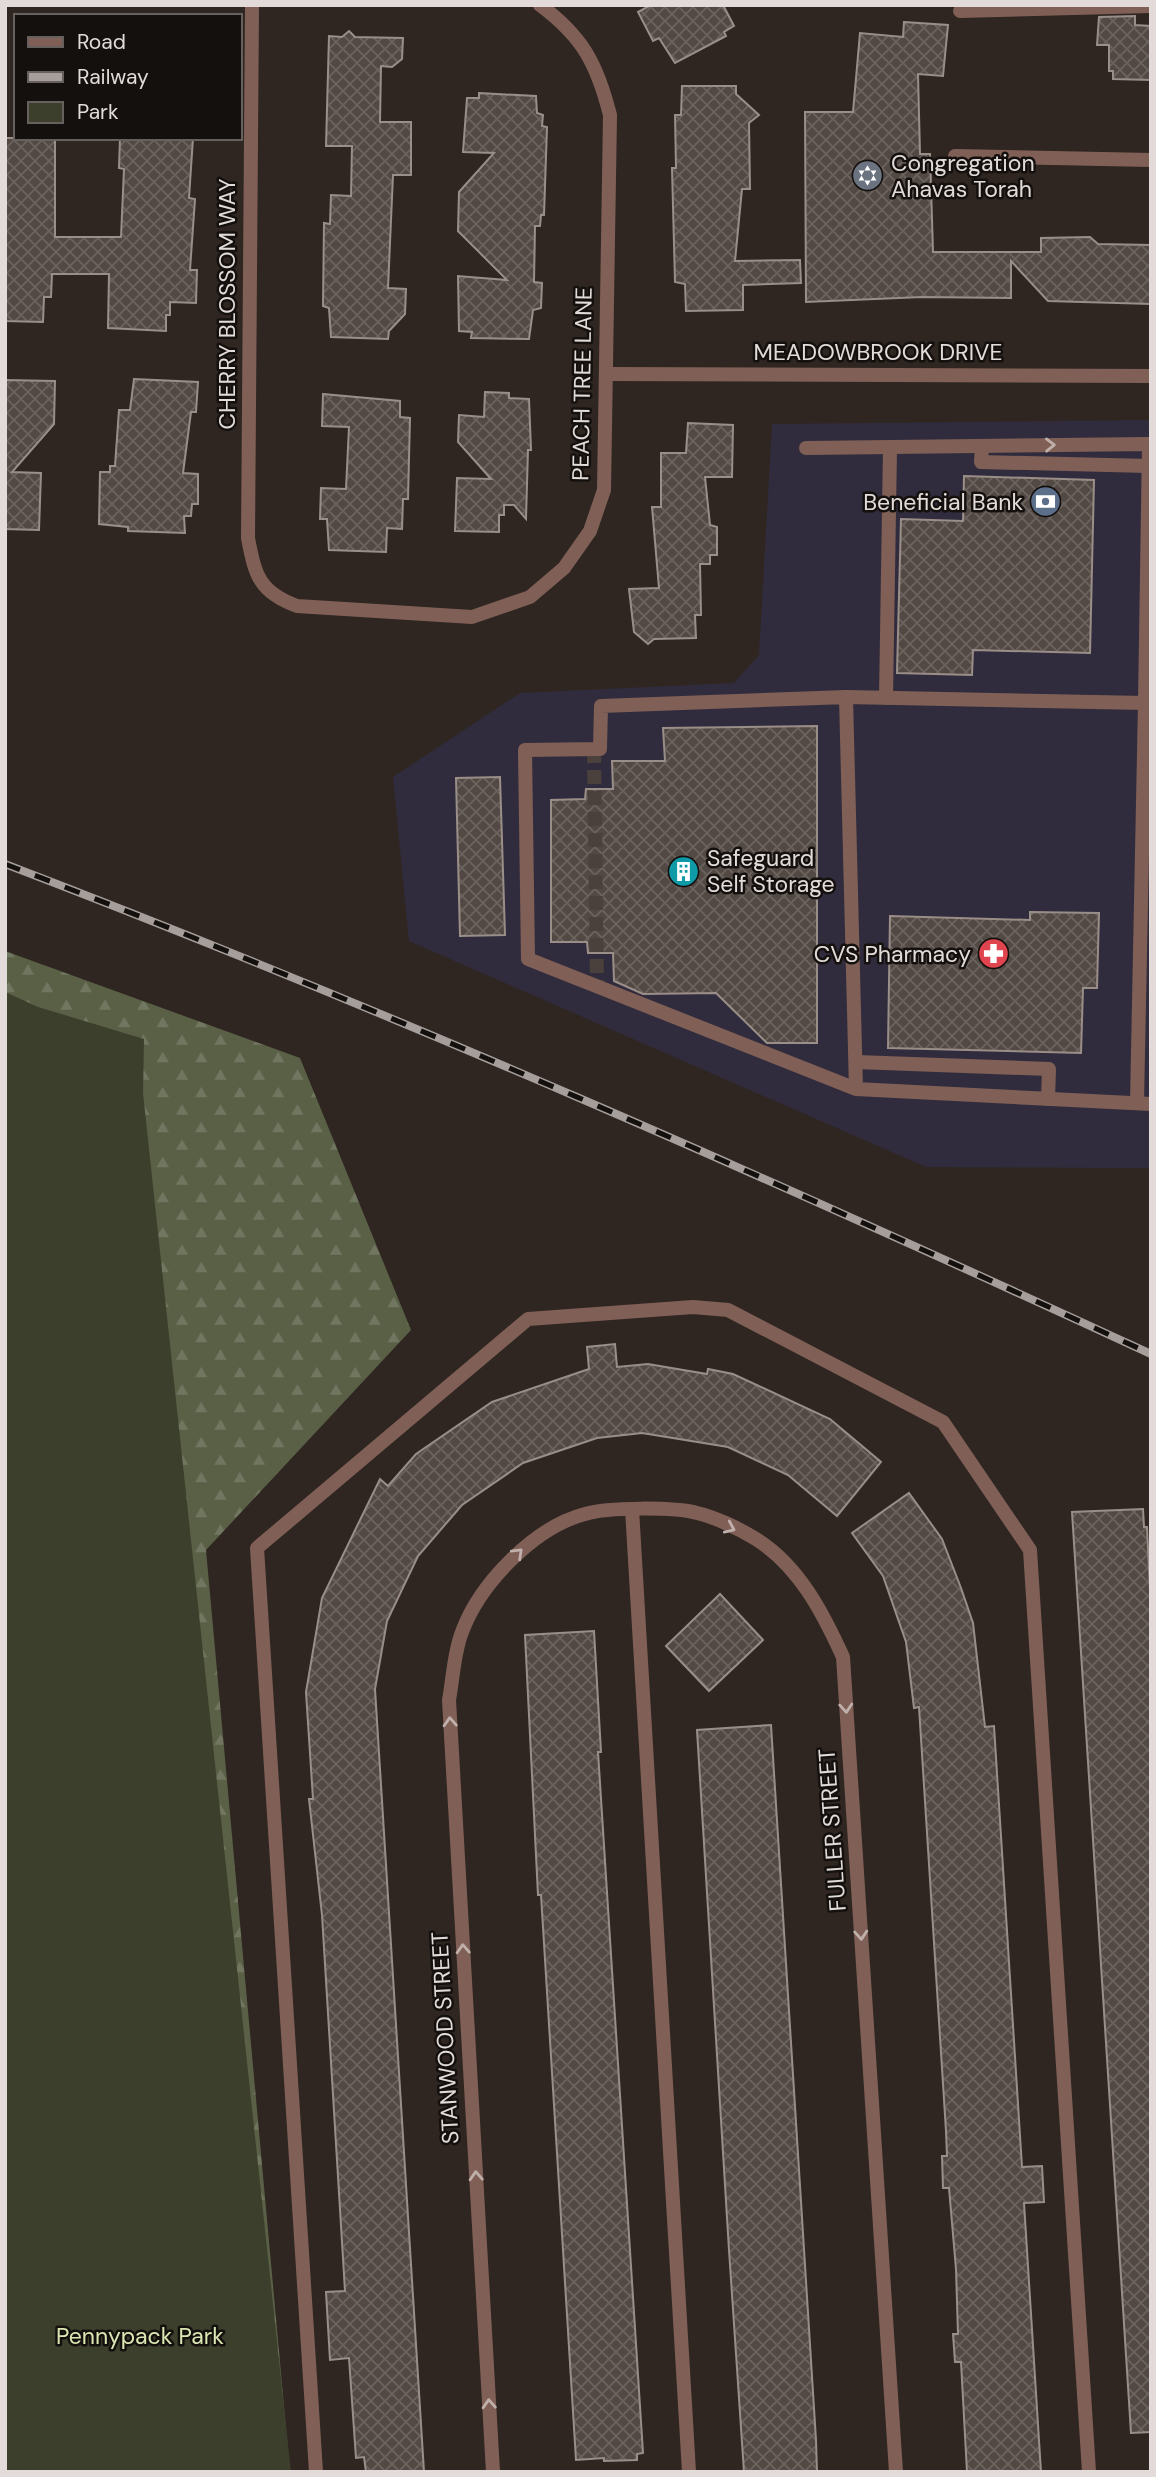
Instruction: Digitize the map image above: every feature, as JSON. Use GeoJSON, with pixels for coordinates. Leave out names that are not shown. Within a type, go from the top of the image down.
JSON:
{"type":"FeatureCollection","features":[{"type":"Feature","properties":{"kind":"street","name":"CHERRY BLOSSOM WAY"},"geometry":{"type":"LineString","coordinates":[[252,5],[248,538],[255,573],[273,597]]}},
{"type":"Feature","properties":{"kind":"street","name":"PEACH TREE LANE"},"geometry":{"type":"LineString","coordinates":[[273,597],[297,606],[472,617],[530,597],[570,559],[590,531],[604,490],[610,115],[600,77],[586,50],[564,23],[540,5]]}},
{"type":"Feature","properties":{"kind":"street"},"geometry":{"type":"LineString","coordinates":[[960,11],[1151,6]]}},
{"type":"Feature","properties":{"kind":"street"},"geometry":{"type":"LineString","coordinates":[[955,156],[1151,160]]}},
{"type":"Feature","properties":{"kind":"street","name":"MEADOWBROOK DRIVE"},"geometry":{"type":"LineString","coordinates":[[606,374],[1151,376]]}},
{"type":"Feature","properties":{"kind":"street"},"geometry":{"type":"LineString","coordinates":[[806,449],[1149,444],[1148,703],[1144,1104],[856,1089],[528,959],[525,750],[600,749],[601,706],[846,697],[1148,703]]}},
{"type":"Feature","properties":{"kind":"street"},"geometry":{"type":"LineString","coordinates":[[982,446],[981,462],[1149,466]]}},
{"type":"Feature","properties":{"kind":"street"},"geometry":{"type":"LineString","coordinates":[[886,698],[890,447]]}},
{"type":"Feature","properties":{"kind":"street"},"geometry":{"type":"LineString","coordinates":[[846,697],[856,1089]]}},
{"type":"Feature","properties":{"kind":"street"},"geometry":{"type":"LineString","coordinates":[[856,1062],[1049,1069],[1048,1099]]}},
{"type":"Feature","properties":{"kind":"street"},"geometry":{"type":"LineString","coordinates":[[316,2472],[257,1548],[528,1320],[694,1307],[728,1310],[943,1422],[1030,1550],[1089,2472]]}},
{"type":"Feature","properties":{"kind":"street"},"geometry":{"type":"LineString","coordinates":[[632,1509],[690,2472]]}},
{"type":"Feature","properties":{"kind":"street","name":"FULLER STREET"},"geometry":{"type":"LineString","coordinates":[[476,1607],[495,1575],[535,1537],[585,1514],[632,1509],[697,1513],[756,1539],[800,1580],[822,1611],[843,1657],[896,2472]]}},
{"type":"Feature","properties":{"kind":"street","name":"STANWOOD STREET"},"geometry":{"type":"LineString","coordinates":[[476,1607],[462,1631],[449,1700],[493,2472]]}},
{"type":"Feature","properties":{"kind":"shaded area"},"geometry":{"type":"Polygon","coordinates":[[[1151,420],[1151,1168],[926,1167],[409,941],[393,777],[520,693],[734,683],[759,655],[772,424],[1151,420]]]}},
{"type":"Feature","properties":{"kind":"green space","name":"Pennypack Park"},"geometry":{"type":"Polygon","coordinates":[[[5,951],[300,1058],[411,1330],[206,1550],[290,2472],[5,2472],[5,951]]]}},
{"type":"Feature","properties":{"kind":"green space","name":"Pennypack Park"},"geometry":{"type":"Polygon","coordinates":[[[5,992],[38,1007],[144,1039],[143,1093],[291,2472],[5,2472],[5,992]]]}},
{"type":"Feature","properties":{"kind":"building"},"geometry":{"type":"Polygon","coordinates":[[[651,5],[723,5],[734,26],[724,32],[726,36],[675,63],[659,38],[653,41],[638,12],[651,5]]]}},
{"type":"Feature","properties":{"kind":"building"},"geometry":{"type":"Polygon","coordinates":[[[1135,16],[1135,25],[1151,26],[1151,80],[1113,79],[1113,71],[1109,71],[1109,45],[1097,45],[1099,17],[1135,16]]]}},
{"type":"Feature","properties":{"kind":"building"},"geometry":{"type":"Polygon","coordinates":[[[904,22],[948,25],[943,76],[918,74],[920,154],[930,154],[933,252],[1041,252],[1041,238],[1090,237],[1098,244],[1151,245],[1151,304],[1048,301],[1011,261],[1011,298],[922,297],[806,302],[805,112],[853,112],[860,33],[903,37],[904,22]]]}},
{"type":"Feature","properties":{"kind":"building"},"geometry":{"type":"Polygon","coordinates":[[[349,31],[355,37],[403,38],[402,59],[392,67],[381,66],[380,122],[411,122],[411,175],[393,175],[388,288],[406,289],[405,314],[389,331],[388,339],[331,337],[329,308],[323,306],[324,223],[330,224],[331,195],[351,196],[352,146],[326,146],[329,36],[342,37],[349,31]]]}},
{"type":"Feature","properties":{"kind":"building"},"geometry":{"type":"Polygon","coordinates":[[[682,86],[736,86],[736,94],[759,115],[749,123],[750,189],[742,189],[735,261],[800,260],[801,283],[743,285],[743,310],[686,311],[685,284],[675,282],[672,168],[676,168],[675,115],[681,115],[682,86]]]}},
{"type":"Feature","properties":{"kind":"building"},"geometry":{"type":"Polygon","coordinates":[[[479,93],[536,96],[537,113],[543,115],[542,126],[547,127],[544,215],[541,215],[540,226],[535,226],[534,282],[542,283],[541,308],[533,310],[529,339],[471,338],[472,332],[459,331],[458,276],[507,280],[458,231],[459,192],[494,153],[463,152],[467,98],[479,98],[479,93]]]}},
{"type":"Feature","properties":{"kind":"building"},"geometry":{"type":"Polygon","coordinates":[[[5,138],[55,140],[55,237],[121,237],[124,169],[119,168],[120,140],[193,140],[189,198],[195,199],[190,270],[197,270],[196,303],[170,302],[170,315],[166,315],[166,331],[108,328],[109,274],[52,274],[51,297],[44,297],[43,322],[5,321],[5,138]]]}},
{"type":"Feature","properties":{"kind":"building"},"geometry":{"type":"Polygon","coordinates":[[[134,379],[198,382],[196,412],[191,412],[183,473],[198,474],[198,504],[192,504],[191,516],[184,516],[185,533],[128,531],[128,527],[99,524],[100,472],[110,472],[110,466],[115,466],[119,410],[130,410],[134,379]]]}},
{"type":"Feature","properties":{"kind":"building"},"geometry":{"type":"Polygon","coordinates":[[[5,380],[55,381],[54,424],[12,472],[41,473],[39,530],[5,529],[5,380]]]}},
{"type":"Feature","properties":{"kind":"building"},"geometry":{"type":"Polygon","coordinates":[[[485,392],[509,393],[509,398],[529,399],[531,450],[528,450],[526,519],[514,505],[504,505],[504,515],[499,515],[499,532],[455,531],[457,478],[491,479],[458,442],[459,415],[484,417],[485,392]]]}},
{"type":"Feature","properties":{"kind":"building"},"geometry":{"type":"Polygon","coordinates":[[[323,394],[400,401],[400,417],[410,418],[408,499],[403,499],[402,529],[387,528],[386,552],[329,550],[327,519],[320,519],[321,488],[346,489],[349,427],[322,426],[323,394]]]}},
{"type":"Feature","properties":{"kind":"building"},"geometry":{"type":"Polygon","coordinates":[[[688,423],[733,425],[732,477],[705,477],[710,525],[717,527],[717,555],[710,555],[710,564],[700,564],[701,615],[695,615],[696,638],[654,639],[648,644],[634,632],[629,589],[659,588],[652,507],[661,507],[661,453],[686,453],[688,423]]]}},
{"type":"Feature","properties":{"kind":"building"},"geometry":{"type":"Polygon","coordinates":[[[964,476],[1094,480],[1090,653],[973,650],[972,675],[897,673],[901,519],[963,521],[964,476]]]}},
{"type":"Feature","properties":{"kind":"building","name":"Safeguard Self Storage"},"geometry":{"type":"Polygon","coordinates":[[[817,726],[817,1043],[767,1043],[716,993],[643,994],[614,981],[613,953],[588,953],[587,942],[551,942],[551,800],[585,799],[586,789],[613,789],[612,761],[665,761],[663,728],[817,726]]]}},
{"type":"Feature","properties":{"kind":"building"},"geometry":{"type":"Polygon","coordinates":[[[500,777],[505,935],[460,936],[456,778],[500,777]]]}},
{"type":"Feature","properties":{"kind":"building","name":"CVS Pharmacy"},"geometry":{"type":"Polygon","coordinates":[[[1030,912],[1099,913],[1097,988],[1083,988],[1081,1053],[888,1048],[890,916],[1030,920],[1030,912]]]}},
{"type":"Feature","properties":{"kind":"building"},"geometry":{"type":"Polygon","coordinates":[[[615,1344],[617,1367],[648,1364],[707,1374],[708,1369],[733,1374],[830,1419],[881,1462],[837,1516],[788,1475],[728,1447],[642,1433],[597,1438],[523,1463],[462,1505],[418,1556],[387,1621],[375,1689],[424,2472],[366,2472],[364,2457],[356,2458],[349,2358],[330,2360],[326,2292],[345,2291],[322,1915],[309,1799],[313,1799],[306,1692],[322,1598],[380,1479],[388,1486],[416,1454],[492,1402],[589,1369],[587,1347],[615,1344]]]}},
{"type":"Feature","properties":{"kind":"building"},"geometry":{"type":"Polygon","coordinates":[[[909,1493],[942,1539],[961,1588],[973,1623],[985,1727],[994,1726],[1022,2167],[1042,2166],[1044,2202],[1024,2203],[1041,2472],[967,2472],[961,2362],[955,2362],[953,2334],[958,2334],[956,2269],[949,2188],[943,2188],[942,2156],[947,2156],[946,2131],[919,1707],[914,1708],[906,1642],[883,1576],[852,1533],[909,1493]]]}},
{"type":"Feature","properties":{"kind":"building"},"geometry":{"type":"Polygon","coordinates":[[[1143,1509],[1144,1527],[1147,1527],[1151,1610],[1151,2432],[1131,2433],[1072,1512],[1143,1509]]]}},
{"type":"Feature","properties":{"kind":"building"},"geometry":{"type":"Polygon","coordinates":[[[720,1594],[763,1640],[709,1691],[666,1646],[720,1594]]]}},
{"type":"Feature","properties":{"kind":"building"},"geometry":{"type":"Polygon","coordinates":[[[594,1631],[601,1752],[598,1752],[643,2453],[637,2454],[637,2460],[576,2460],[541,1895],[538,1895],[525,1635],[594,1631]]]}},
{"type":"Feature","properties":{"kind":"building"},"geometry":{"type":"Polygon","coordinates":[[[771,1725],[817,2472],[744,2472],[729,2250],[697,1730],[771,1725]]]}},
{"type":"Feature","properties":{"kind":"tunnel"},"geometry":{"type":"LineString","coordinates":[[594,749],[597,986]]}},
{"type":"Feature","properties":{"kind":"railway"},"geometry":{"type":"LineString","coordinates":[[5,864],[295,979],[582,1099],[1151,1354]]}},
{"type":"Feature","properties":{"kind":"place","name":"Congregation Ahavas Torah"},"geometry":{"type":"Point","coordinates":[868,176]}},
{"type":"Feature","properties":{"kind":"place","name":"Beneficial Bank"},"geometry":{"type":"Point","coordinates":[1046,502]}},
{"type":"Feature","properties":{"kind":"place","name":"Safeguard Self Storage"},"geometry":{"type":"Point","coordinates":[684,871]}},
{"type":"Feature","properties":{"kind":"place","name":"CVS Pharmacy"},"geometry":{"type":"Point","coordinates":[994,954]}}]}
